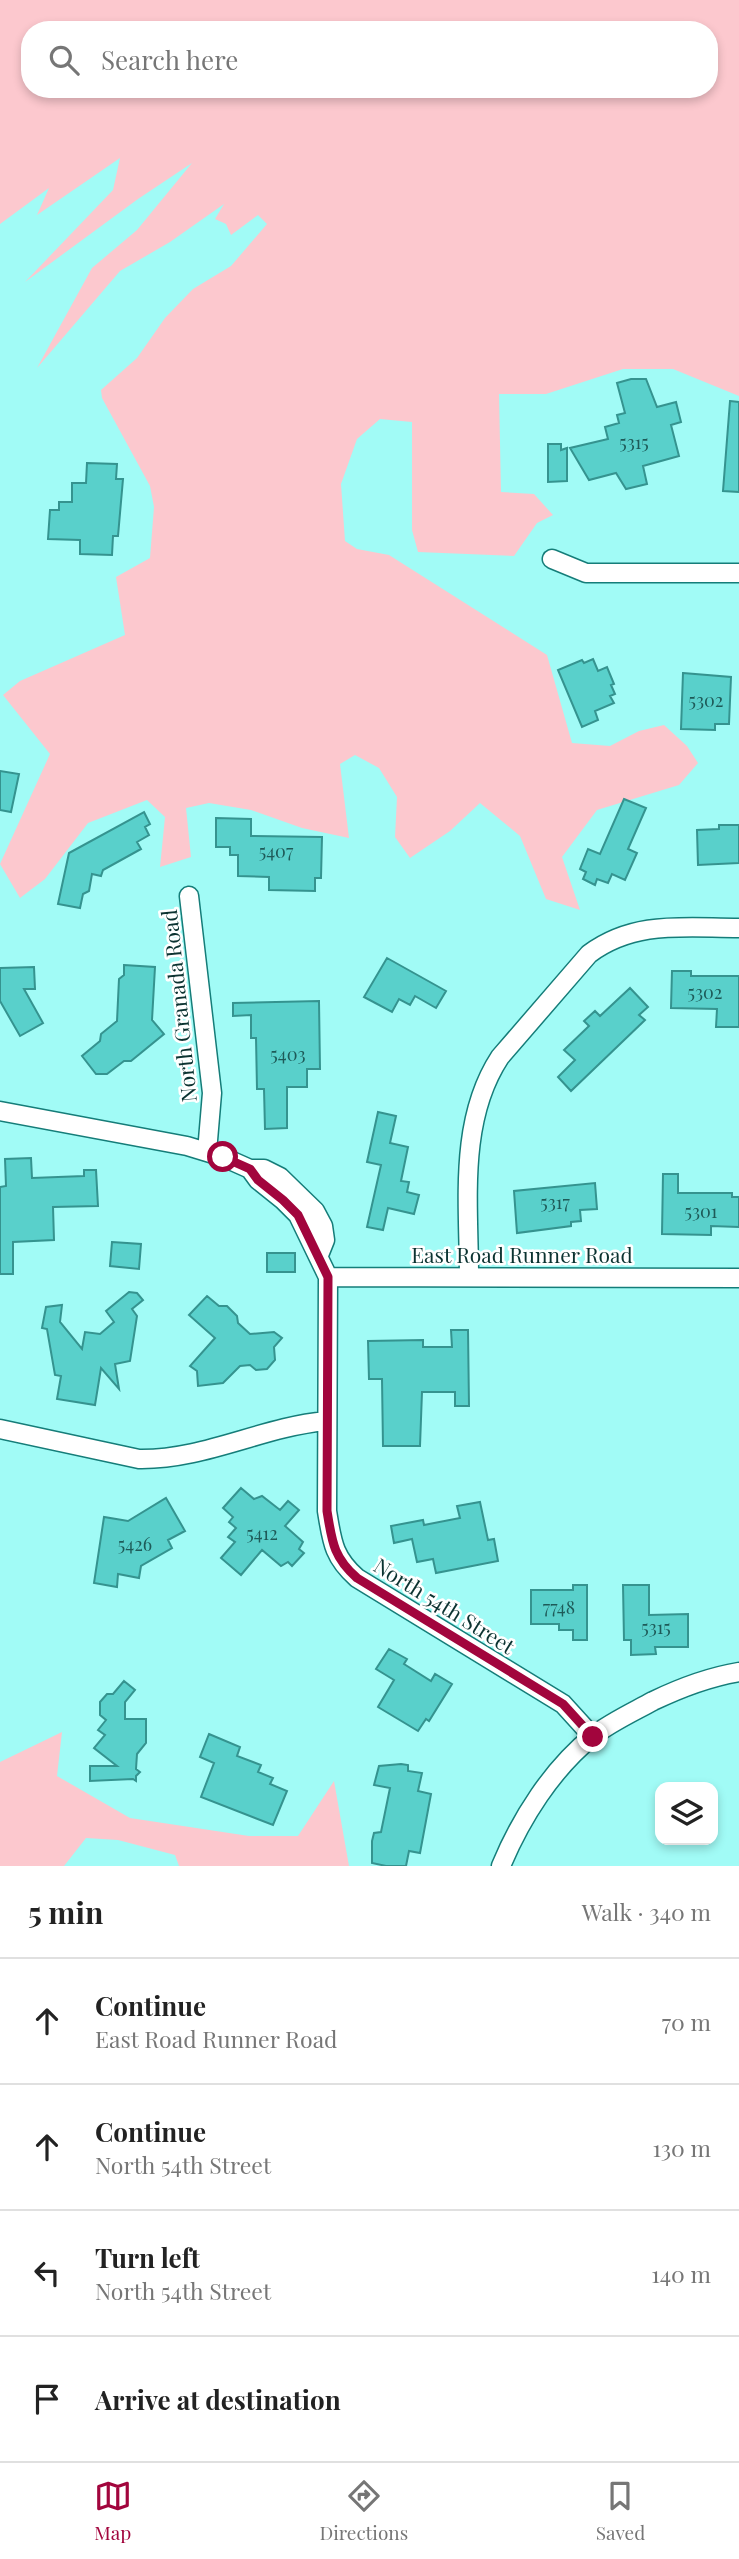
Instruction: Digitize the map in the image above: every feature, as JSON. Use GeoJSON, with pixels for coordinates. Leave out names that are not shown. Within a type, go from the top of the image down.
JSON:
{"type":"FeatureCollection","features":[{"type":"Feature","properties":{"kind":"street"},"geometry":{"type":"LineString","coordinates":[[552,559],[586,573],[739,573]]}},
{"type":"Feature","properties":{"kind":"street","name":"North Granada Road"},"geometry":{"type":"LineString","coordinates":[[189,897],[212,1093],[207,1152]]}},
{"type":"Feature","properties":{"kind":"street"},"geometry":{"type":"LineString","coordinates":[[469,1277],[469,1140],[480,1096],[500,1057],[589,954],[604,943],[648,928],[739,928]]}},
{"type":"Feature","properties":{"kind":"street"},"geometry":{"type":"LineString","coordinates":[[0,1111],[127,1134],[207,1152],[250,1169],[264,1169],[280,1177],[315,1211],[323,1226],[325,1240],[319,1255],[328,1277]]}},
{"type":"Feature","properties":{"kind":"street","name":"East Road Runner Road"},"geometry":{"type":"LineString","coordinates":[[328,1277],[739,1278]]}},
{"type":"Feature","properties":{"kind":"street","name":"North 54th Street"},"geometry":{"type":"LineString","coordinates":[[328,1277],[327,1511],[333,1548],[343,1564],[357,1578],[563,1704],[593,1737]]}},
{"type":"Feature","properties":{"kind":"street"},"geometry":{"type":"LineString","coordinates":[[0,1429],[126,1457],[160,1459],[194,1453],[298,1424],[326,1421]]}},
{"type":"Feature","properties":{"kind":"street"},"geometry":{"type":"LineString","coordinates":[[501,1866],[527,1815],[552,1779],[593,1737],[621,1718],[679,1688],[739,1672]]}},
{"type":"Feature","properties":{"kind":"shaded area"},"geometry":{"type":"Polygon","coordinates":[[[0,0],[739,0],[739,396],[673,369],[623,369],[546,394],[499,394],[501,492],[534,494],[553,515],[537,523],[514,556],[418,552],[412,530],[412,422],[380,419],[357,439],[341,484],[345,541],[357,549],[389,555],[547,655],[572,743],[610,746],[639,731],[664,725],[687,746],[698,763],[679,785],[597,810],[562,857],[580,910],[546,899],[520,836],[480,803],[450,831],[410,858],[395,837],[397,797],[379,768],[355,755],[340,764],[349,838],[302,828],[251,810],[209,803],[186,808],[191,857],[160,867],[165,817],[147,800],[88,823],[45,879],[20,898],[0,864],[50,754],[3,695],[20,681],[125,635],[116,577],[150,558],[154,507],[150,486],[102,398],[101,390],[137,358],[165,318],[193,289],[231,266],[267,224],[258,215],[231,235],[226,224],[215,219],[224,204],[170,242],[120,271],[37,368],[92,268],[137,230],[192,163],[25,282],[113,190],[120,158],[37,215],[49,188],[0,224],[0,0]]]}},
{"type":"Feature","properties":{"kind":"shaded area"},"geometry":{"type":"Polygon","coordinates":[[[62,1732],[57,1776],[130,1818],[249,1836],[298,1836],[334,1781],[349,1866],[179,1866],[175,1855],[118,1840],[86,1838],[64,1866],[0,1866],[0,1762],[62,1732]]]}},
{"type":"Feature","properties":{"kind":"building"},"geometry":{"type":"Polygon","coordinates":[[[646,379],[657,407],[676,402],[681,422],[671,425],[679,456],[643,466],[647,484],[626,489],[616,473],[589,480],[570,448],[608,439],[605,427],[619,423],[617,415],[625,413],[617,383],[646,379]]]}},
{"type":"Feature","properties":{"kind":"building"},"geometry":{"type":"Polygon","coordinates":[[[730,401],[739,402],[739,492],[723,491],[730,401]]]}},
{"type":"Feature","properties":{"kind":"building"},"geometry":{"type":"Polygon","coordinates":[[[548,444],[561,444],[561,450],[567,448],[567,481],[548,482],[548,444]]]}},
{"type":"Feature","properties":{"kind":"building"},"geometry":{"type":"Polygon","coordinates":[[[87,463],[117,464],[116,479],[123,479],[118,536],[113,536],[112,555],[80,554],[80,540],[48,539],[50,510],[59,510],[59,502],[72,502],[72,483],[86,483],[87,463]]]}},
{"type":"Feature","properties":{"kind":"building"},"geometry":{"type":"Polygon","coordinates":[[[593,659],[598,671],[607,667],[614,684],[611,685],[615,694],[610,696],[614,703],[595,711],[598,720],[582,727],[558,670],[582,660],[584,663],[593,659]]]}},
{"type":"Feature","properties":{"kind":"building"},"geometry":{"type":"Polygon","coordinates":[[[683,673],[731,677],[729,724],[715,724],[715,730],[681,729],[683,673]]]}},
{"type":"Feature","properties":{"kind":"building"},"geometry":{"type":"Polygon","coordinates":[[[0,771],[19,774],[11,812],[0,810],[0,771]]]}},
{"type":"Feature","properties":{"kind":"building"},"geometry":{"type":"Polygon","coordinates":[[[624,799],[646,808],[628,849],[637,853],[625,880],[612,874],[608,883],[597,879],[595,885],[583,879],[586,872],[580,869],[588,849],[600,854],[624,799]]]}},
{"type":"Feature","properties":{"kind":"building"},"geometry":{"type":"Polygon","coordinates":[[[144,812],[150,824],[145,827],[149,835],[137,842],[141,849],[103,870],[101,876],[92,874],[89,891],[83,894],[80,908],[58,904],[69,853],[144,812]]]}},
{"type":"Feature","properties":{"kind":"building"},"geometry":{"type":"Polygon","coordinates":[[[216,818],[251,819],[251,836],[322,837],[321,878],[315,878],[315,891],[269,890],[269,877],[238,876],[238,855],[230,855],[230,847],[216,847],[216,818]]]}},
{"type":"Feature","properties":{"kind":"building"},"geometry":{"type":"Polygon","coordinates":[[[719,825],[739,825],[739,863],[698,865],[697,830],[719,829],[719,825]]]}},
{"type":"Feature","properties":{"kind":"building"},"geometry":{"type":"Polygon","coordinates":[[[387,958],[446,991],[436,1008],[415,996],[410,1005],[399,999],[392,1012],[364,997],[387,958]]]}},
{"type":"Feature","properties":{"kind":"building"},"geometry":{"type":"Polygon","coordinates":[[[124,965],[155,967],[152,1020],[164,1034],[131,1061],[124,1061],[107,1074],[96,1074],[82,1056],[100,1041],[101,1034],[117,1021],[119,979],[124,975],[124,965]]]}},
{"type":"Feature","properties":{"kind":"building"},"geometry":{"type":"Polygon","coordinates":[[[34,967],[35,989],[24,989],[43,1023],[20,1036],[0,1001],[0,968],[34,967]]]}},
{"type":"Feature","properties":{"kind":"building"},"geometry":{"type":"Polygon","coordinates":[[[672,971],[691,971],[691,976],[739,976],[739,1027],[716,1027],[717,1009],[671,1008],[672,971]]]}},
{"type":"Feature","properties":{"kind":"building"},"geometry":{"type":"Polygon","coordinates":[[[630,988],[648,1007],[639,1015],[645,1020],[571,1091],[558,1077],[575,1060],[564,1050],[589,1026],[584,1021],[595,1011],[600,1016],[630,988]]]}},
{"type":"Feature","properties":{"kind":"building"},"geometry":{"type":"Polygon","coordinates":[[[319,1001],[320,1069],[307,1069],[307,1087],[287,1087],[287,1128],[265,1129],[264,1089],[257,1089],[256,1038],[251,1038],[251,1015],[233,1016],[233,1003],[319,1001]]]}},
{"type":"Feature","properties":{"kind":"building"},"geometry":{"type":"Polygon","coordinates":[[[378,1112],[396,1116],[390,1143],[408,1147],[401,1181],[409,1182],[407,1192],[419,1195],[414,1214],[388,1208],[383,1230],[367,1227],[381,1165],[367,1162],[378,1112]]]}},
{"type":"Feature","properties":{"kind":"building"},"geometry":{"type":"Polygon","coordinates":[[[31,1158],[32,1178],[84,1176],[84,1170],[96,1170],[98,1206],[53,1207],[54,1240],[13,1242],[13,1274],[0,1274],[0,1187],[6,1186],[5,1159],[31,1158]]]}},
{"type":"Feature","properties":{"kind":"building"},"geometry":{"type":"Polygon","coordinates":[[[663,1174],[678,1174],[678,1193],[732,1193],[732,1197],[739,1197],[739,1227],[711,1226],[711,1235],[662,1234],[663,1174]]]}},
{"type":"Feature","properties":{"kind":"building"},"geometry":{"type":"Polygon","coordinates":[[[595,1183],[597,1209],[580,1210],[581,1221],[571,1222],[571,1226],[517,1233],[514,1191],[595,1183]]]}},
{"type":"Feature","properties":{"kind":"building"},"geometry":{"type":"Polygon","coordinates":[[[112,1242],[141,1244],[139,1269],[110,1266],[112,1242]]]}},
{"type":"Feature","properties":{"kind":"building"},"geometry":{"type":"Polygon","coordinates":[[[267,1253],[295,1253],[295,1272],[267,1272],[267,1253]]]}},
{"type":"Feature","properties":{"kind":"building"},"geometry":{"type":"Polygon","coordinates":[[[129,1292],[137,1293],[143,1300],[132,1309],[137,1316],[130,1361],[115,1364],[119,1389],[101,1368],[95,1405],[57,1399],[61,1376],[55,1375],[47,1329],[42,1328],[46,1307],[62,1305],[60,1322],[82,1349],[85,1332],[100,1334],[114,1322],[106,1311],[129,1292]]]}},
{"type":"Feature","properties":{"kind":"building"},"geometry":{"type":"Polygon","coordinates":[[[207,1296],[219,1306],[227,1306],[237,1316],[238,1323],[250,1334],[274,1332],[282,1338],[274,1347],[275,1360],[267,1369],[256,1370],[250,1365],[240,1366],[223,1383],[198,1386],[197,1371],[190,1366],[215,1338],[189,1315],[207,1296]]]}},
{"type":"Feature","properties":{"kind":"building"},"geometry":{"type":"Polygon","coordinates":[[[451,1330],[468,1330],[469,1406],[455,1406],[455,1392],[422,1392],[420,1446],[383,1446],[382,1379],[369,1379],[368,1341],[423,1340],[423,1347],[452,1347],[451,1330]]]}},
{"type":"Feature","properties":{"kind":"building"},"geometry":{"type":"Polygon","coordinates":[[[241,1488],[254,1499],[262,1496],[280,1510],[288,1501],[299,1510],[285,1526],[303,1542],[299,1549],[304,1553],[292,1566],[288,1562],[281,1566],[262,1550],[241,1575],[221,1558],[235,1542],[228,1537],[236,1528],[229,1522],[233,1517],[223,1508],[241,1488]]]}},
{"type":"Feature","properties":{"kind":"building"},"geometry":{"type":"Polygon","coordinates":[[[166,1498],[185,1531],[168,1540],[172,1548],[141,1566],[139,1578],[118,1574],[117,1587],[94,1583],[104,1517],[128,1521],[166,1498]]]}},
{"type":"Feature","properties":{"kind":"building"},"geometry":{"type":"Polygon","coordinates":[[[480,1502],[488,1540],[494,1539],[498,1561],[436,1573],[433,1559],[417,1562],[412,1539],[394,1543],[391,1526],[423,1520],[424,1525],[460,1518],[457,1506],[480,1502]]]}},
{"type":"Feature","properties":{"kind":"building"},"geometry":{"type":"Polygon","coordinates":[[[573,1585],[587,1585],[587,1640],[573,1640],[573,1630],[559,1630],[559,1624],[531,1624],[531,1590],[573,1590],[573,1585]]]}},
{"type":"Feature","properties":{"kind":"building"},"geometry":{"type":"Polygon","coordinates":[[[623,1585],[649,1585],[649,1615],[688,1614],[688,1647],[655,1647],[656,1654],[631,1655],[631,1640],[624,1640],[623,1585]]]}},
{"type":"Feature","properties":{"kind":"building"},"geometry":{"type":"Polygon","coordinates":[[[389,1649],[407,1659],[404,1664],[431,1681],[435,1674],[452,1684],[429,1721],[426,1719],[418,1731],[378,1707],[394,1680],[376,1669],[389,1649]]]}},
{"type":"Feature","properties":{"kind":"building"},"geometry":{"type":"Polygon","coordinates":[[[124,1681],[135,1690],[125,1702],[125,1719],[146,1719],[146,1743],[137,1754],[136,1769],[140,1772],[136,1781],[90,1781],[90,1766],[117,1766],[94,1748],[105,1735],[98,1730],[106,1720],[100,1715],[100,1702],[107,1694],[113,1694],[124,1681]]]}},
{"type":"Feature","properties":{"kind":"building"},"geometry":{"type":"Polygon","coordinates":[[[209,1734],[240,1747],[237,1756],[261,1765],[258,1772],[273,1778],[270,1784],[287,1791],[273,1825],[201,1797],[214,1763],[200,1757],[209,1734]]]}},
{"type":"Feature","properties":{"kind":"building"},"geometry":{"type":"Polygon","coordinates":[[[408,1765],[408,1771],[422,1773],[418,1791],[431,1794],[420,1853],[409,1851],[406,1866],[372,1863],[372,1841],[374,1833],[381,1832],[390,1788],[374,1785],[379,1766],[408,1765]]]}},
{"type":"Feature","properties":{"kind":"route"},"geometry":{"type":"LineString","coordinates":[[223,1157],[250,1169],[258,1180],[298,1215],[328,1277],[327,1511],[333,1548],[343,1564],[357,1578],[563,1704],[593,1737]]}}]}
